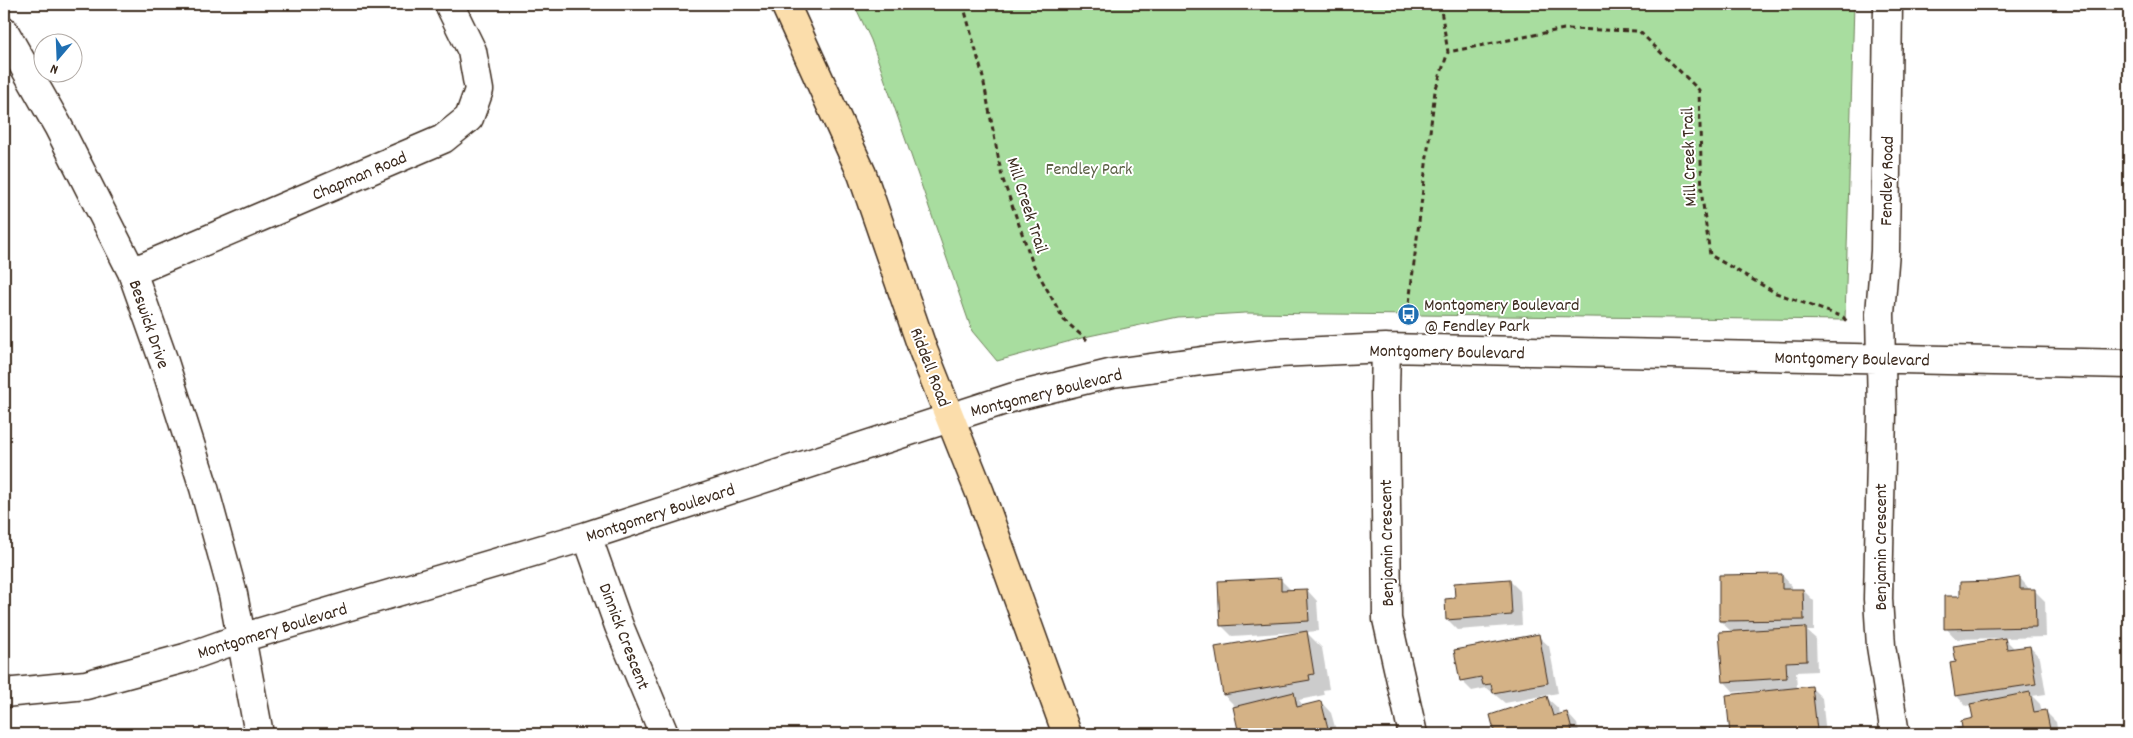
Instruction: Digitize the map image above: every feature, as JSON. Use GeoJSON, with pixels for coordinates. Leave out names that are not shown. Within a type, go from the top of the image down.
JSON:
{"type":"FeatureCollection","features":[{"type":"Feature","properties":{"kind":"main road","name":"Riddell Road"},"geometry":{"type":"LineString","coordinates":[[785,4],[862,174],[923,350],[980,493],[1067,734]]}},
{"type":"Feature","properties":{"kind":"street","name":"Chapman Road"},"geometry":{"type":"LineString","coordinates":[[132,272],[443,139],[469,118],[479,90],[474,60],[472,50],[449,4]]}},
{"type":"Feature","properties":{"kind":"street","name":"Fendley Road"},"geometry":{"type":"LineString","coordinates":[[1881,358],[1880,314],[1886,251],[1888,4]]}},
{"type":"Feature","properties":{"kind":"street","name":"Beswick Drive"},"geometry":{"type":"LineString","coordinates":[[4,31],[58,126],[132,272],[164,362],[204,488],[232,594],[241,638]]}},
{"type":"Feature","properties":{"kind":"street","name":"Montgomery Boulevard"},"geometry":{"type":"LineString","coordinates":[[4,692],[86,685],[185,658],[241,638],[587,536],[1014,397],[1113,373],[1278,353],[1386,348],[2129,364]]}},
{"type":"Feature","properties":{"kind":"street","name":"Benjamin Crescent"},"geometry":{"type":"LineString","coordinates":[[1386,348],[1387,619],[1413,734]]}},
{"type":"Feature","properties":{"kind":"street","name":"Benjamin Crescent"},"geometry":{"type":"LineString","coordinates":[[1881,358],[1878,598],[1881,646],[1895,734]]}},
{"type":"Feature","properties":{"kind":"street","name":"Dinnick Crescent"},"geometry":{"type":"LineString","coordinates":[[587,536],[619,626],[664,734]]}},
{"type":"Feature","properties":{"kind":"street"},"geometry":{"type":"LineString","coordinates":[[241,638],[258,734]]}},
{"type":"Feature","properties":{"kind":"path","name":"Mill Creek Trail"},"geometry":{"type":"LineString","coordinates":[[963,4],[982,73],[1002,177],[1033,264],[1064,320],[1087,340]]}},
{"type":"Feature","properties":{"kind":"path"},"geometry":{"type":"LineString","coordinates":[[1407,321],[1435,91],[1448,52],[1440,4]]}},
{"type":"Feature","properties":{"kind":"path","name":"Mill Creek Trail"},"geometry":{"type":"LineString","coordinates":[[1448,52],[1564,29],[1639,31],[1699,90],[1702,197],[1710,255],[1776,293],[1843,317],[1848,323]]}},
{"type":"Feature","properties":{"kind":"green space","name":"Fendley Park"},"geometry":{"type":"Polygon","coordinates":[[[854,4],[1854,4],[1845,320],[1245,313],[1178,317],[1089,336],[997,361],[972,331],[871,40],[854,4]]]}},
{"type":"Feature","properties":{"kind":"building"},"geometry":{"type":"Polygon","coordinates":[[[1782,574],[1782,589],[1803,589],[1804,620],[1719,621],[1719,575],[1782,574]]]}},
{"type":"Feature","properties":{"kind":"building"},"geometry":{"type":"Polygon","coordinates":[[[2020,577],[2020,589],[2035,589],[2036,627],[1944,629],[1944,596],[1960,596],[1960,582],[1994,581],[2020,577]]]}},
{"type":"Feature","properties":{"kind":"building"},"geometry":{"type":"Polygon","coordinates":[[[1281,578],[1281,590],[1307,589],[1309,621],[1220,626],[1218,581],[1281,578]]]}},
{"type":"Feature","properties":{"kind":"building"},"geometry":{"type":"Polygon","coordinates":[[[1510,579],[1512,615],[1446,620],[1445,599],[1455,598],[1454,583],[1510,579]]]}},
{"type":"Feature","properties":{"kind":"building"},"geometry":{"type":"Polygon","coordinates":[[[1806,627],[1807,661],[1786,662],[1787,678],[1723,682],[1719,632],[1806,627]]]}},
{"type":"Feature","properties":{"kind":"building"},"geometry":{"type":"Polygon","coordinates":[[[1307,631],[1314,674],[1309,675],[1310,680],[1223,695],[1215,647],[1307,631]]]}},
{"type":"Feature","properties":{"kind":"building"},"geometry":{"type":"Polygon","coordinates":[[[1539,634],[1548,683],[1493,693],[1491,684],[1483,685],[1481,677],[1460,681],[1454,650],[1539,634]]]}},
{"type":"Feature","properties":{"kind":"building"},"geometry":{"type":"Polygon","coordinates":[[[2005,638],[2007,649],[2030,646],[2036,684],[1955,696],[1950,663],[1956,662],[1953,646],[2005,638]]]}},
{"type":"Feature","properties":{"kind":"building"},"geometry":{"type":"Polygon","coordinates":[[[1812,686],[1817,730],[1777,734],[1730,734],[1726,695],[1812,686]]]}},
{"type":"Feature","properties":{"kind":"building"},"geometry":{"type":"Polygon","coordinates":[[[1294,692],[1297,707],[1321,701],[1329,732],[1319,734],[1239,734],[1233,707],[1294,692]]]}},
{"type":"Feature","properties":{"kind":"building"},"geometry":{"type":"Polygon","coordinates":[[[2030,692],[2034,712],[2046,710],[2051,734],[1957,734],[1956,729],[1962,728],[1961,721],[1973,718],[1970,704],[2030,692]]]}},
{"type":"Feature","properties":{"kind":"building"},"geometry":{"type":"Polygon","coordinates":[[[1547,696],[1553,716],[1567,712],[1573,734],[1479,734],[1494,730],[1490,715],[1547,696]]]}},
{"type":"Feature","properties":{"kind":"place","name":"Montgomery Boulevard @ Fendley Park"},"geometry":{"type":"Point","coordinates":[1408,314]}}]}
